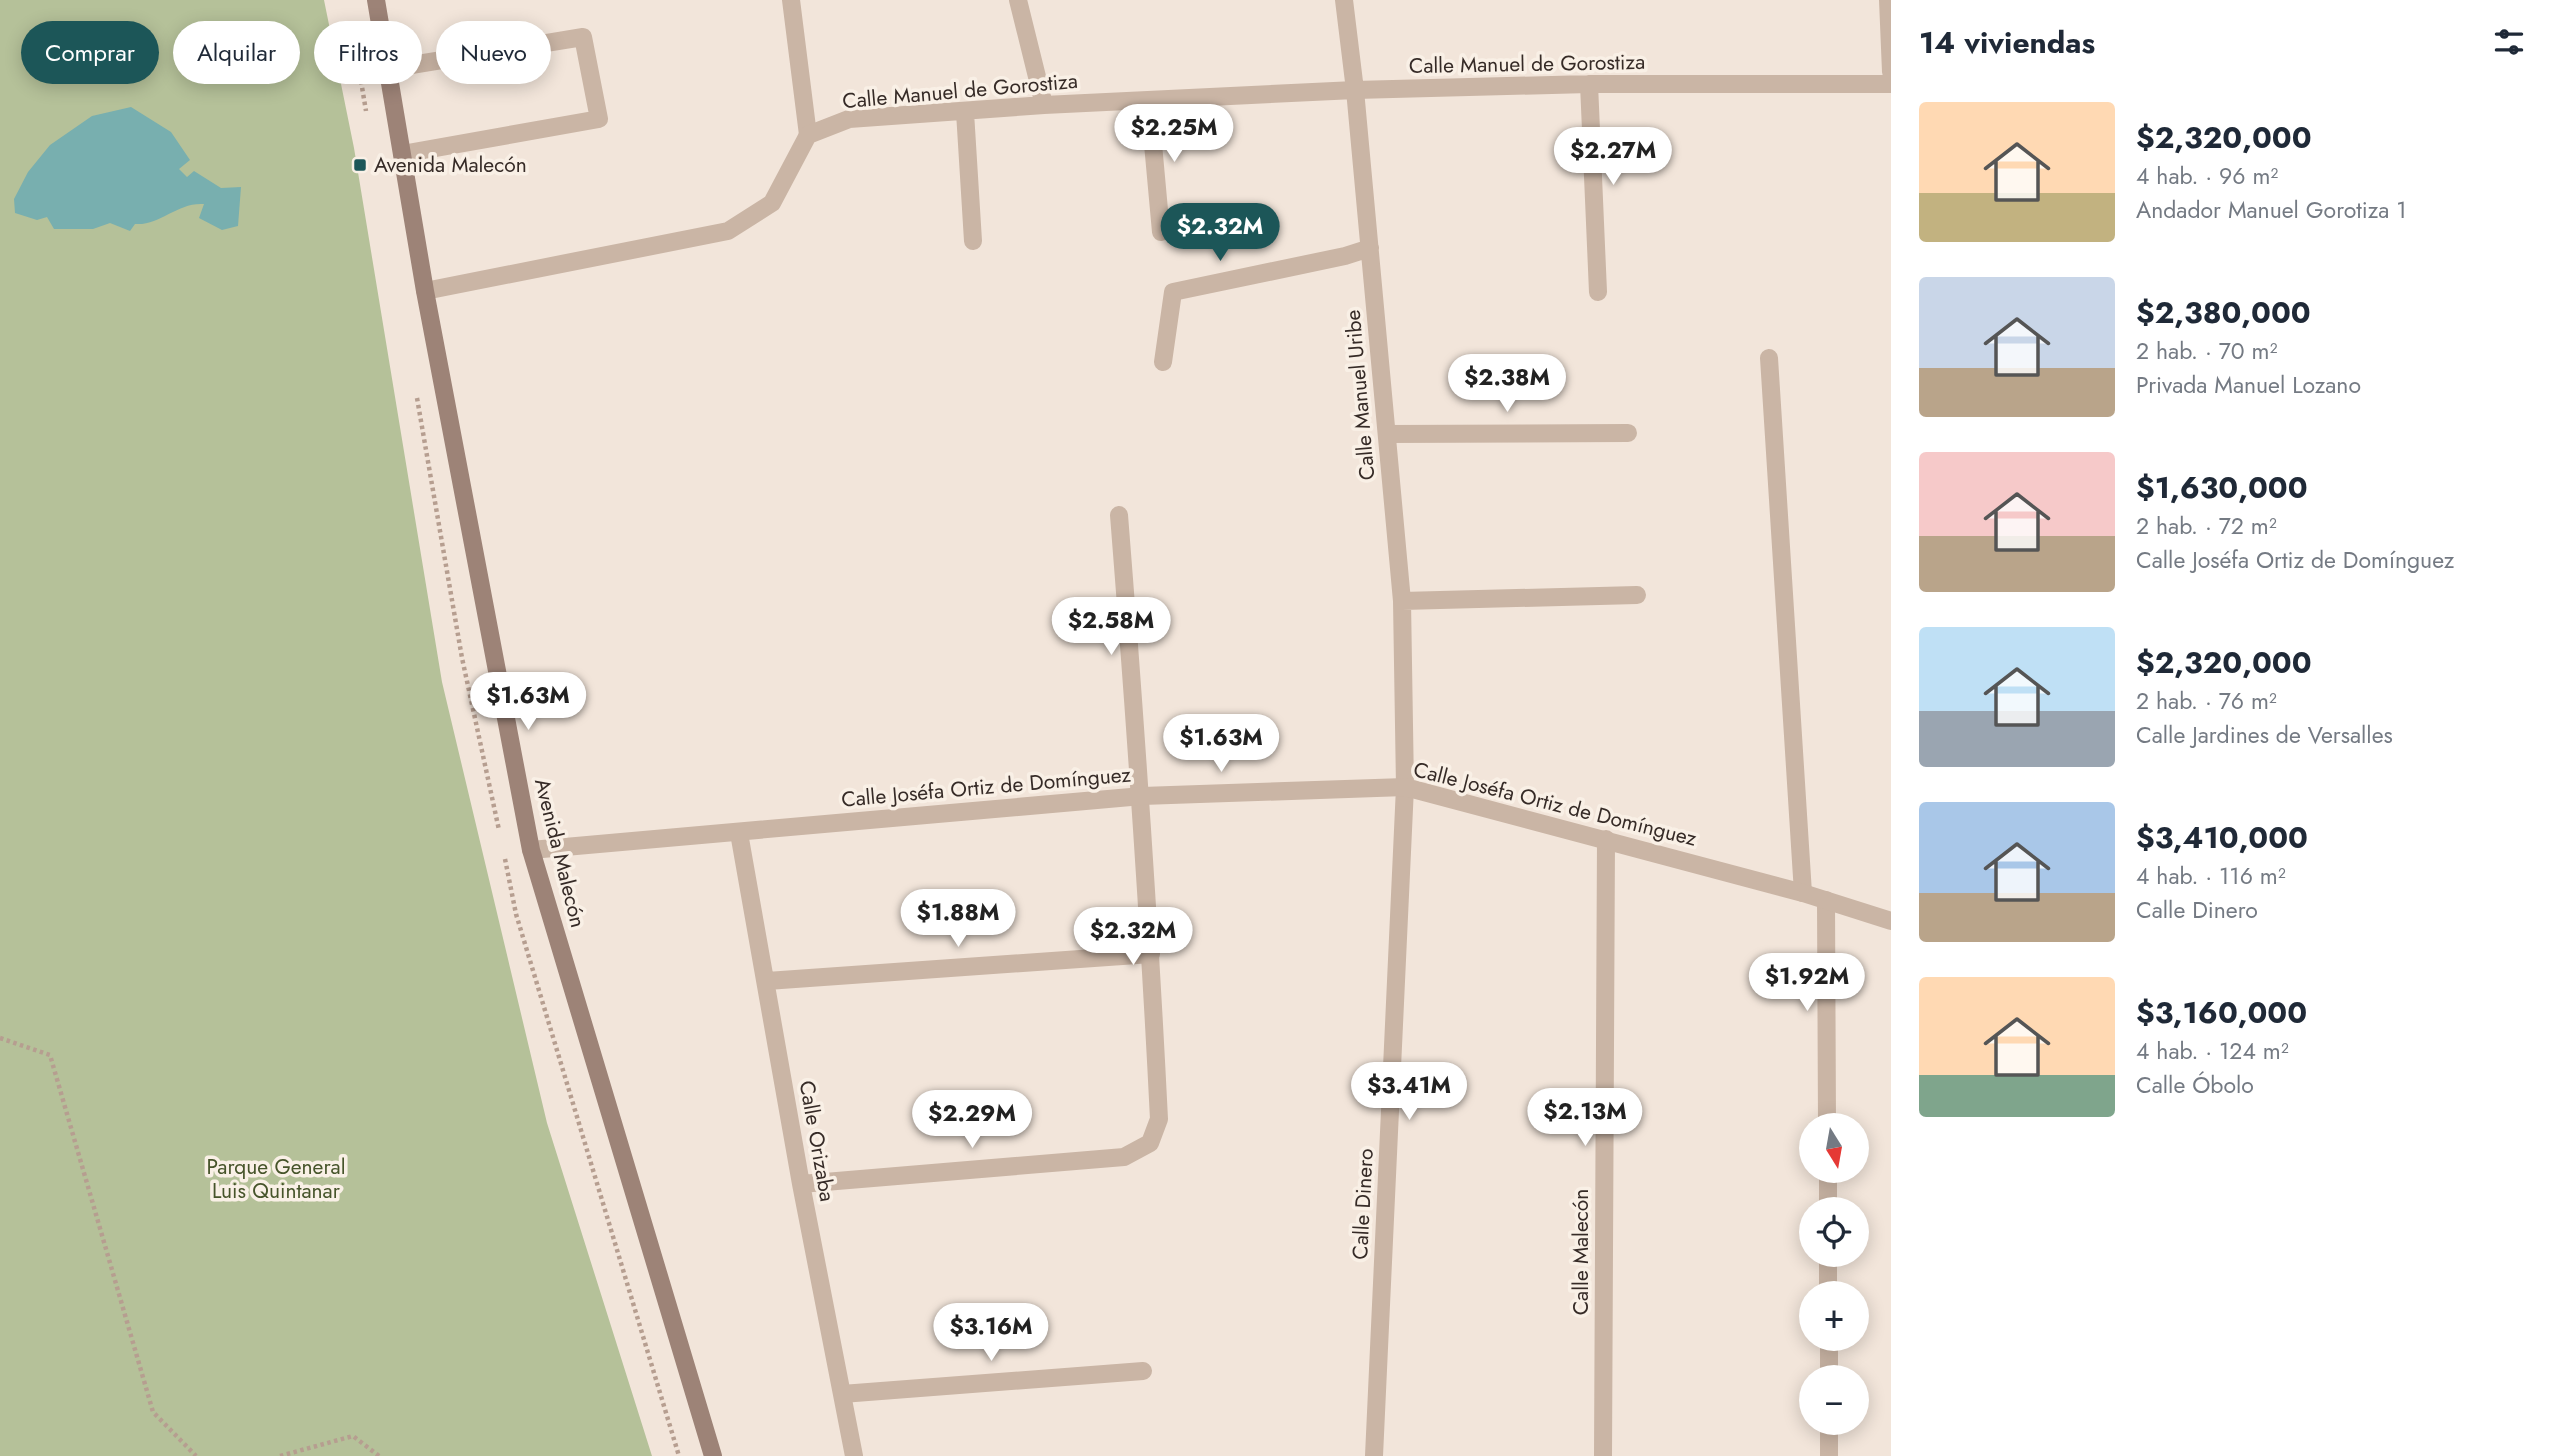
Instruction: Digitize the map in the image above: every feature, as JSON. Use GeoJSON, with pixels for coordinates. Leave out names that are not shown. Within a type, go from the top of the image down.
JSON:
{"type":"FeatureCollection","features":[{"type":"Feature","properties":{"kind":"main road","name":"Avenida Malecón"},"geometry":{"type":"LineString","coordinates":[[376,0],[379,21]]}},
{"type":"Feature","properties":{"kind":"main road","name":"Avenida Malecón"},"geometry":{"type":"LineString","coordinates":[[390,84],[425,291],[531,850],[713,1456]]}},
{"type":"Feature","properties":{"kind":"street"},"geometry":{"type":"LineString","coordinates":[[425,291],[728,231],[772,203],[808,135],[791,0]]}},
{"type":"Feature","properties":{"kind":"street"},"geometry":{"type":"LineString","coordinates":[[1018,0],[1044,105]]}},
{"type":"Feature","properties":{"kind":"street","name":"Calle Manuel Uribe"},"geometry":{"type":"LineString","coordinates":[[1344,0],[1355,90],[1402,601],[1405,787]]}},
{"type":"Feature","properties":{"kind":"street"},"geometry":{"type":"LineString","coordinates":[[1888,0],[1891,72]]}},
{"type":"Feature","properties":{"kind":"street"},"geometry":{"type":"LineString","coordinates":[[402,154],[598,119],[583,37],[422,63]]}},
{"type":"Feature","properties":{"kind":"street"},"geometry":{"type":"LineString","coordinates":[[1588,84],[1598,292]]}},
{"type":"Feature","properties":{"kind":"street","name":"Calle Manuel de Gorostiza"},"geometry":{"type":"LineString","coordinates":[[808,135],[849,120],[1044,105],[1355,90],[1588,84],[1891,84]]}},
{"type":"Feature","properties":{"kind":"street"},"geometry":{"type":"LineString","coordinates":[[1149,100],[1161,232]]}},
{"type":"Feature","properties":{"kind":"street"},"geometry":{"type":"LineString","coordinates":[[965,112],[973,242]]}},
{"type":"Feature","properties":{"kind":"street"},"geometry":{"type":"LineString","coordinates":[[1163,362],[1172,292],[1345,256],[1370,248]]}},
{"type":"Feature","properties":{"kind":"street"},"geometry":{"type":"LineString","coordinates":[[1769,358],[1803,893]]}},
{"type":"Feature","properties":{"kind":"street"},"geometry":{"type":"LineString","coordinates":[[1387,434],[1628,433]]}},
{"type":"Feature","properties":{"kind":"street"},"geometry":{"type":"LineString","coordinates":[[801,1184],[1124,1157],[1150,1143],[1159,1119],[1151,954],[1142,796],[1119,515]]}},
{"type":"Feature","properties":{"kind":"street"},"geometry":{"type":"LineString","coordinates":[[1402,601],[1637,595]]}},
{"type":"Feature","properties":{"kind":"street","name":"Calle Joséfa Ortiz de Domínguez"},"geometry":{"type":"LineString","coordinates":[[531,850],[1142,796],[1405,787],[1803,893],[1891,921]]}},
{"type":"Feature","properties":{"kind":"street","name":"Calle Dinero"},"geometry":{"type":"LineString","coordinates":[[1374,1456],[1405,787]]}},
{"type":"Feature","properties":{"kind":"street","name":"Calle Orizaba"},"geometry":{"type":"LineString","coordinates":[[739,832],[801,1184],[854,1456]]}},
{"type":"Feature","properties":{"kind":"street","name":"Calle Malecón"},"geometry":{"type":"LineString","coordinates":[[1603,1456],[1606,839]]}},
{"type":"Feature","properties":{"kind":"street"},"geometry":{"type":"LineString","coordinates":[[1826,900],[1827,1113]]}},
{"type":"Feature","properties":{"kind":"street"},"geometry":{"type":"LineString","coordinates":[[767,982],[1151,954]]}},
{"type":"Feature","properties":{"kind":"street"},"geometry":{"type":"LineString","coordinates":[[842,1394],[1143,1371]]}},
{"type":"Feature","properties":{"kind":"street"},"geometry":{"type":"LineString","coordinates":[[1829,1435],[1829,1456]]}},
{"type":"Feature","properties":{"kind":"path"},"geometry":{"type":"LineString","coordinates":[[0,1038],[50,1055],[153,1412],[196,1456]]}},
{"type":"Feature","properties":{"kind":"path"},"geometry":{"type":"LineString","coordinates":[[280,1456],[352,1436],[379,1456]]}},
{"type":"Feature","properties":{"kind":"green space","name":"Parque General Luis Quintanar"},"geometry":{"type":"Polygon","coordinates":[[[0,0],[324,0],[328,21],[314,21],[314,84],[341,84],[354,148],[442,682],[547,1123],[652,1456],[0,1456],[0,0]]]}},
{"type":"Feature","properties":{"kind":"water"},"geometry":{"type":"Polygon","coordinates":[[[131,107],[171,132],[190,160],[179,169],[187,177],[194,171],[221,188],[241,187],[238,226],[222,230],[199,218],[204,204],[194,204],[153,221],[135,224],[130,231],[110,223],[93,229],[54,229],[47,217],[37,220],[15,213],[14,199],[28,172],[50,145],[92,116],[131,107]]]}},
{"type":"Feature","properties":{"kind":"place","name":"Avenida Malecón"},"geometry":{"type":"Point","coordinates":[360,165]}}]}
